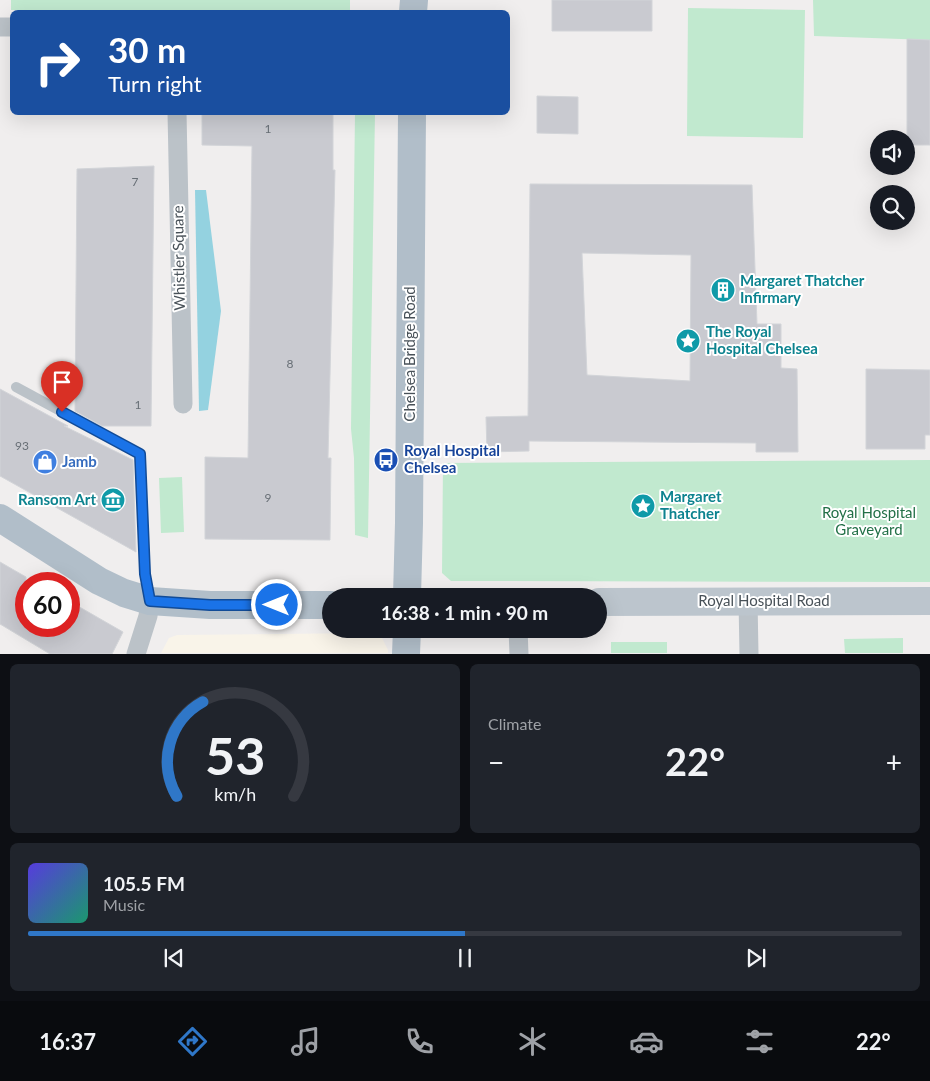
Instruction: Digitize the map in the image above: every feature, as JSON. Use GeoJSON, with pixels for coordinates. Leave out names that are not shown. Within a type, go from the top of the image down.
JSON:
{"type":"FeatureCollection","features":[{"type":"Feature","properties":{"kind":"main road","name":"Chelsea Bridge Road"},"geometry":{"type":"LineString","coordinates":[[407,588],[412,115]]}},
{"type":"Feature","properties":{"kind":"main road"},"geometry":{"type":"LineString","coordinates":[[0,518],[99,581],[124,593],[150,601],[210,605],[322,605]]}},
{"type":"Feature","properties":{"kind":"main road","name":"Royal Hospital Road"},"geometry":{"type":"LineString","coordinates":[[607,602],[930,600]]}},
{"type":"Feature","properties":{"kind":"main road"},"geometry":{"type":"LineString","coordinates":[[406,638],[406,654]]}},
{"type":"Feature","properties":{"kind":"street","name":"Whistler Square"},"geometry":{"type":"LineString","coordinates":[[177,115],[182,404]]}},
{"type":"Feature","properties":{"kind":"street"},"geometry":{"type":"LineString","coordinates":[[748,600],[749,654]]}},
{"type":"Feature","properties":{"kind":"street"},"geometry":{"type":"LineString","coordinates":[[136,654],[148,616],[150,601]]}},
{"type":"Feature","properties":{"kind":"street"},"geometry":{"type":"LineString","coordinates":[[518,638],[519,654]]}},
{"type":"Feature","properties":{"kind":"lane"},"geometry":{"type":"LineString","coordinates":[[16,387],[140,454],[145,574],[150,601]]}},
{"type":"Feature","properties":{"kind":"shaded area"},"geometry":{"type":"Polygon","coordinates":[[[322,633],[322,638],[382,638],[388,653],[161,653],[169,638],[177,635],[322,633]]]}},
{"type":"Feature","properties":{"kind":"green space"},"geometry":{"type":"Polygon","coordinates":[[[11,0],[350,0],[350,10],[11,10],[11,0]]]}},
{"type":"Feature","properties":{"kind":"green space"},"geometry":{"type":"Polygon","coordinates":[[[813,0],[930,0],[930,40],[814,36],[813,0]]]}},
{"type":"Feature","properties":{"kind":"green space"},"geometry":{"type":"Polygon","coordinates":[[[688,8],[805,10],[803,138],[687,136],[688,8]]]}},
{"type":"Feature","properties":{"kind":"green space"},"geometry":{"type":"Polygon","coordinates":[[[355,115],[375,115],[368,538],[355,535],[354,458],[351,429],[355,115]]]}},
{"type":"Feature","properties":{"kind":"green space","name":"Royal Hospital Graveyard"},"geometry":{"type":"Polygon","coordinates":[[[930,460],[930,582],[451,581],[442,573],[443,463],[930,460]]]}},
{"type":"Feature","properties":{"kind":"green space"},"geometry":{"type":"Polygon","coordinates":[[[182,477],[184,532],[161,533],[159,478],[182,477]]]}},
{"type":"Feature","properties":{"kind":"green space"},"geometry":{"type":"Polygon","coordinates":[[[903,638],[903,653],[845,653],[844,639],[903,638]]]}},
{"type":"Feature","properties":{"kind":"green space"},"geometry":{"type":"Polygon","coordinates":[[[611,642],[667,642],[667,653],[611,653],[611,642]]]}},
{"type":"Feature","properties":{"kind":"water"},"geometry":{"type":"Polygon","coordinates":[[[195,190],[206,190],[221,311],[208,410],[199,411],[195,190]]]}},
{"type":"Feature","properties":{"kind":"building"},"geometry":{"type":"Polygon","coordinates":[[[552,0],[652,0],[652,31],[552,31],[552,0]]]}},
{"type":"Feature","properties":{"kind":"building"},"geometry":{"type":"Polygon","coordinates":[[[907,39],[930,40],[930,145],[915,145],[915,130],[907,130],[907,39]]]}},
{"type":"Feature","properties":{"kind":"building"},"geometry":{"type":"Polygon","coordinates":[[[537,96],[578,97],[578,134],[537,133],[537,96]]]}},
{"type":"Feature","properties":{"kind":"building"},"geometry":{"type":"Polygon","coordinates":[[[202,115],[333,115],[333,170],[335,170],[328,458],[331,458],[330,540],[205,539],[205,457],[248,458],[252,146],[202,145],[202,115]]]}},
{"type":"Feature","properties":{"kind":"building"},"geometry":{"type":"Polygon","coordinates":[[[154,166],[151,426],[102,426],[75,411],[77,169],[154,166]]]}},
{"type":"Feature","properties":{"kind":"building","name":"Margaret Thatcher Infirmary"},"geometry":{"type":"Polygon","coordinates":[[[530,184],[752,185],[757,324],[781,324],[781,368],[797,369],[798,452],[756,452],[756,443],[529,441],[529,451],[487,452],[486,417],[528,416],[530,184]],[[582,253],[587,375],[690,381],[691,255],[582,253]]]}},
{"type":"Feature","properties":{"kind":"building"},"geometry":{"type":"Polygon","coordinates":[[[866,369],[930,370],[930,435],[925,435],[925,449],[866,449],[866,369]]]}},
{"type":"Feature","properties":{"kind":"building"},"geometry":{"type":"Polygon","coordinates":[[[0,389],[68,426],[64,426],[133,460],[136,552],[0,476],[0,389]]]}},
{"type":"Feature","properties":{"kind":"building"},"geometry":{"type":"Polygon","coordinates":[[[0,562],[17,572],[15,572],[15,633],[0,624],[0,562]]]}},
{"type":"Feature","properties":{"kind":"building"},"geometry":{"type":"Polygon","coordinates":[[[80,607],[123,632],[112,654],[50,654],[22,637],[80,637],[80,607]]]}},
{"type":"Feature","properties":{"kind":"place","name":"Margaret Thatcher Infirmary"},"geometry":{"type":"Point","coordinates":[723,290]}},
{"type":"Feature","properties":{"kind":"place","name":"The Royal Hospital Chelsea"},"geometry":{"type":"Point","coordinates":[688,341]}},
{"type":"Feature","properties":{"kind":"place","name":"Royal Hospital Chelsea"},"geometry":{"type":"Point","coordinates":[386,460]}},
{"type":"Feature","properties":{"kind":"place","name":"Jamb"},"geometry":{"type":"Point","coordinates":[45,462]}},
{"type":"Feature","properties":{"kind":"place","name":"Ransom Art"},"geometry":{"type":"Point","coordinates":[113,500]}},
{"type":"Feature","properties":{"kind":"place","name":"Margaret Thatcher"},"geometry":{"type":"Point","coordinates":[643,506]}},
{"type":"Feature","properties":{"kind":"route"},"geometry":{"type":"LineString","coordinates":[[62,412],[140,454],[145,574],[150,601],[210,605],[277,605]]}}]}
